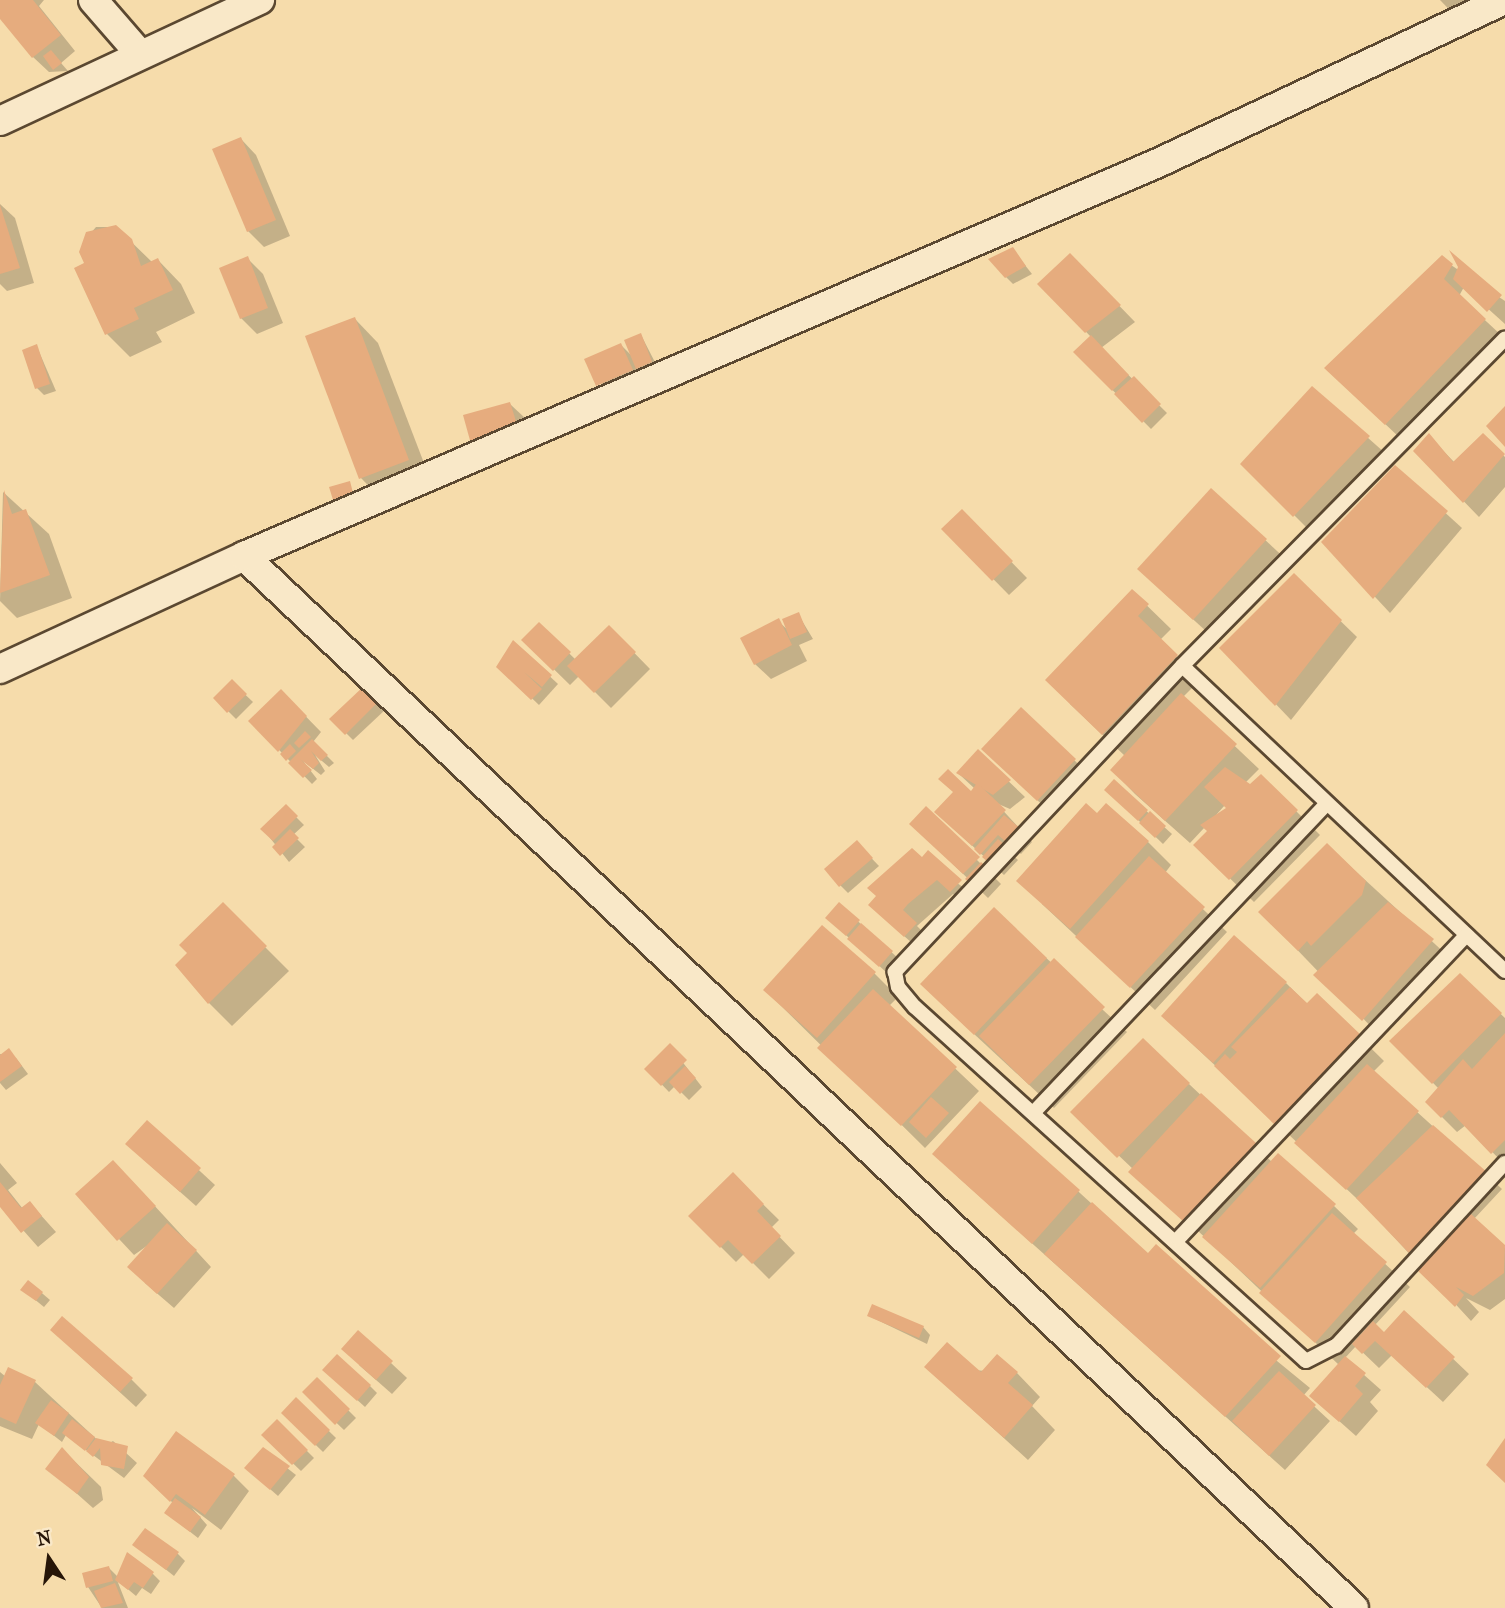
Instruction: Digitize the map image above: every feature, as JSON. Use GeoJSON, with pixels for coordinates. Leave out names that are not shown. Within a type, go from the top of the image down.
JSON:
{"type":"FeatureCollection","features":[{"type":"Feature","properties":{"kind":"street"},"geometry":{"type":"LineString","coordinates":[[93,0],[141,54]]}},
{"type":"Feature","properties":{"kind":"street"},"geometry":{"type":"LineString","coordinates":[[0,121],[260,0]]}},
{"type":"Feature","properties":{"kind":"street"},"geometry":{"type":"LineString","coordinates":[[0,669],[244,556],[1160,162],[1504,0]]}},
{"type":"Feature","properties":{"kind":"street"},"geometry":{"type":"LineString","coordinates":[[244,556],[1354,1608]]}},
{"type":"Feature","properties":{"kind":"lane"},"geometry":{"type":"LineString","coordinates":[[1505,338],[1182,666],[895,972],[898,987],[915,1007],[1036,1110],[1178,1239],[1306,1361],[1320,1358],[1505,1163]]}},
{"type":"Feature","properties":{"kind":"lane"},"geometry":{"type":"LineString","coordinates":[[1182,666],[1324,806],[1505,971]]}},
{"type":"Feature","properties":{"kind":"lane"},"geometry":{"type":"LineString","coordinates":[[1036,1110],[1324,806]]}},
{"type":"Feature","properties":{"kind":"lane"},"geometry":{"type":"LineString","coordinates":[[1178,1239],[1466,934]]}},
{"type":"Feature","properties":{"kind":"building"},"geometry":{"type":"Polygon","coordinates":[[[0,0],[33,0],[61,35],[32,58],[0,19],[0,0]]]}},
{"type":"Feature","properties":{"kind":"building"},"geometry":{"type":"Polygon","coordinates":[[[51,50],[62,63],[53,70],[43,56],[51,50]]]}},
{"type":"Feature","properties":{"kind":"building"},"geometry":{"type":"Polygon","coordinates":[[[241,137],[276,220],[247,232],[212,149],[241,137]]]}},
{"type":"Feature","properties":{"kind":"building"},"geometry":{"type":"Polygon","coordinates":[[[0,205],[20,268],[0,274],[0,205]]]}},
{"type":"Feature","properties":{"kind":"building"},"geometry":{"type":"Polygon","coordinates":[[[116,225],[132,239],[141,266],[158,258],[173,290],[134,308],[139,319],[105,335],[74,268],[84,263],[79,252],[86,232],[116,225]]]}},
{"type":"Feature","properties":{"kind":"building"},"geometry":{"type":"Polygon","coordinates":[[[1013,247],[1026,266],[1005,278],[988,259],[1013,247]]]}},
{"type":"Feature","properties":{"kind":"building"},"geometry":{"type":"Polygon","coordinates":[[[1449,250],[1502,295],[1487,312],[1453,279],[1458,267],[1449,250]]]}},
{"type":"Feature","properties":{"kind":"building"},"geometry":{"type":"Polygon","coordinates":[[[1070,253],[1121,305],[1085,333],[1037,284],[1070,253]]]}},
{"type":"Feature","properties":{"kind":"building"},"geometry":{"type":"Polygon","coordinates":[[[1442,255],[1453,264],[1444,279],[1486,319],[1385,425],[1324,368],[1442,255]]]}},
{"type":"Feature","properties":{"kind":"building"},"geometry":{"type":"Polygon","coordinates":[[[248,256],[268,308],[240,319],[219,268],[248,256]]]}},
{"type":"Feature","properties":{"kind":"building"},"geometry":{"type":"Polygon","coordinates":[[[355,317],[409,460],[359,479],[305,336],[355,317]]]}},
{"type":"Feature","properties":{"kind":"building"},"geometry":{"type":"Polygon","coordinates":[[[641,333],[652,362],[636,369],[624,340],[641,333]]]}},
{"type":"Feature","properties":{"kind":"building"},"geometry":{"type":"Polygon","coordinates":[[[1091,335],[1129,375],[1112,391],[1073,352],[1091,335]]]}},
{"type":"Feature","properties":{"kind":"building"},"geometry":{"type":"Polygon","coordinates":[[[621,343],[633,370],[596,386],[584,359],[621,343]]]}},
{"type":"Feature","properties":{"kind":"building"},"geometry":{"type":"Polygon","coordinates":[[[37,344],[50,384],[35,389],[22,350],[37,344]]]}},
{"type":"Feature","properties":{"kind":"building"},"geometry":{"type":"Polygon","coordinates":[[[1134,376],[1161,404],[1142,423],[1114,394],[1134,376]]]}},
{"type":"Feature","properties":{"kind":"building"},"geometry":{"type":"Polygon","coordinates":[[[1312,386],[1370,436],[1293,517],[1240,464],[1312,386]]]}},
{"type":"Feature","properties":{"kind":"building"},"geometry":{"type":"Polygon","coordinates":[[[510,402],[519,431],[471,444],[463,415],[510,402]]]}},
{"type":"Feature","properties":{"kind":"building"},"geometry":{"type":"Polygon","coordinates":[[[1505,406],[1505,447],[1486,426],[1505,406]]]}},
{"type":"Feature","properties":{"kind":"building"},"geometry":{"type":"Polygon","coordinates":[[[1429,433],[1453,462],[1483,433],[1505,454],[1463,503],[1413,451],[1429,433]]]}},
{"type":"Feature","properties":{"kind":"building"},"geometry":{"type":"Polygon","coordinates":[[[1395,465],[1448,511],[1373,599],[1321,542],[1395,465]]]}},
{"type":"Feature","properties":{"kind":"building"},"geometry":{"type":"Polygon","coordinates":[[[350,481],[354,497],[334,503],[329,487],[350,481]]]}},
{"type":"Feature","properties":{"kind":"building"},"geometry":{"type":"Polygon","coordinates":[[[1211,488],[1267,539],[1193,620],[1137,569],[1211,488]]]}},
{"type":"Feature","properties":{"kind":"building"},"geometry":{"type":"Polygon","coordinates":[[[4,490],[12,514],[26,509],[50,575],[0,593],[4,490]]]}},
{"type":"Feature","properties":{"kind":"building"},"geometry":{"type":"Polygon","coordinates":[[[962,509],[1013,561],[992,581],[941,529],[962,509]]]}},
{"type":"Feature","properties":{"kind":"building"},"geometry":{"type":"Polygon","coordinates":[[[1294,573],[1342,620],[1275,706],[1219,648],[1294,573]]]}},
{"type":"Feature","properties":{"kind":"building"},"geometry":{"type":"Polygon","coordinates":[[[1132,589],[1149,604],[1138,616],[1178,655],[1102,735],[1045,680],[1132,589]]]}},
{"type":"Feature","properties":{"kind":"building"},"geometry":{"type":"Polygon","coordinates":[[[799,612],[807,632],[790,639],[782,619],[799,612]]]}},
{"type":"Feature","properties":{"kind":"building"},"geometry":{"type":"Polygon","coordinates":[[[779,618],[792,645],[754,665],[740,638],[779,618]]]}},
{"type":"Feature","properties":{"kind":"building"},"geometry":{"type":"Polygon","coordinates":[[[539,622],[571,652],[553,671],[521,640],[539,622]]]}},
{"type":"Feature","properties":{"kind":"building"},"geometry":{"type":"Polygon","coordinates":[[[609,625],[636,652],[594,693],[567,666],[609,625]]]}},
{"type":"Feature","properties":{"kind":"building"},"geometry":{"type":"Polygon","coordinates":[[[513,640],[552,675],[542,687],[524,672],[542,689],[531,700],[496,667],[513,640]]]}},
{"type":"Feature","properties":{"kind":"building"},"geometry":{"type":"Polygon","coordinates":[[[232,679],[247,694],[227,713],[213,698],[232,679]]]}},
{"type":"Feature","properties":{"kind":"building"},"geometry":{"type":"Polygon","coordinates":[[[365,685],[380,700],[345,735],[329,719],[365,685]]]}},
{"type":"Feature","properties":{"kind":"building"},"geometry":{"type":"Polygon","coordinates":[[[281,689],[307,716],[278,752],[248,721],[281,689]]]}},
{"type":"Feature","properties":{"kind":"building"},"geometry":{"type":"Polygon","coordinates":[[[1181,693],[1237,744],[1165,821],[1110,770],[1181,693]]]}},
{"type":"Feature","properties":{"kind":"building"},"geometry":{"type":"Polygon","coordinates":[[[1021,707],[1076,759],[1037,801],[981,749],[1021,707]]]}},
{"type":"Feature","properties":{"kind":"building"},"geometry":{"type":"Polygon","coordinates":[[[305,731],[311,737],[299,748],[294,743],[305,731]]]}},
{"type":"Feature","properties":{"kind":"building"},"geometry":{"type":"Polygon","coordinates":[[[312,739],[328,755],[321,761],[311,751],[319,763],[313,769],[300,759],[312,770],[303,778],[288,763],[312,739]]]}},
{"type":"Feature","properties":{"kind":"building"},"geometry":{"type":"Polygon","coordinates":[[[290,744],[296,751],[286,761],[280,754],[290,744]]]}},
{"type":"Feature","properties":{"kind":"building"},"geometry":{"type":"Polygon","coordinates":[[[978,749],[1011,780],[993,795],[956,773],[978,749]]]}},
{"type":"Feature","properties":{"kind":"building"},"geometry":{"type":"Polygon","coordinates":[[[1225,767],[1250,784],[1261,774],[1298,810],[1229,880],[1193,845],[1207,831],[1200,825],[1226,808],[1204,787],[1225,767]]]}},
{"type":"Feature","properties":{"kind":"building"},"geometry":{"type":"Polygon","coordinates":[[[948,769],[971,791],[977,783],[1006,810],[972,846],[934,812],[953,792],[938,779],[948,769]]]}},
{"type":"Feature","properties":{"kind":"building"},"geometry":{"type":"Polygon","coordinates":[[[1114,779],[1148,810],[1138,821],[1104,790],[1114,779]]]}},
{"type":"Feature","properties":{"kind":"building"},"geometry":{"type":"Polygon","coordinates":[[[1086,803],[1097,813],[1106,803],[1149,841],[1070,929],[1016,881],[1086,803]]]}},
{"type":"Feature","properties":{"kind":"building"},"geometry":{"type":"Polygon","coordinates":[[[286,804],[298,816],[273,841],[260,829],[286,804]]]}},
{"type":"Feature","properties":{"kind":"building"},"geometry":{"type":"Polygon","coordinates":[[[926,806],[980,857],[963,874],[909,824],[926,806]]]}},
{"type":"Feature","properties":{"kind":"building"},"geometry":{"type":"Polygon","coordinates":[[[1150,811],[1166,826],[1155,838],[1139,823],[1150,811]]]}},
{"type":"Feature","properties":{"kind":"building"},"geometry":{"type":"Polygon","coordinates":[[[1004,815],[1026,833],[1013,848],[998,835],[980,855],[974,849],[1004,815]]]}},
{"type":"Feature","properties":{"kind":"building"},"geometry":{"type":"Polygon","coordinates":[[[290,829],[299,838],[280,856],[272,847],[290,829]]]}},
{"type":"Feature","properties":{"kind":"building"},"geometry":{"type":"Polygon","coordinates":[[[998,839],[1012,851],[996,869],[982,857],[998,839]]]}},
{"type":"Feature","properties":{"kind":"building"},"geometry":{"type":"Polygon","coordinates":[[[857,840],[873,858],[839,887],[824,869],[857,840]]]}},
{"type":"Feature","properties":{"kind":"building"},"geometry":{"type":"Polygon","coordinates":[[[1327,843],[1366,881],[1362,895],[1311,946],[1307,941],[1298,951],[1258,912],[1327,843]]]}},
{"type":"Feature","properties":{"kind":"building"},"geometry":{"type":"Polygon","coordinates":[[[912,848],[922,857],[928,850],[962,880],[950,892],[937,880],[908,904],[903,910],[917,923],[904,937],[868,905],[876,896],[867,888],[912,848]]]}},
{"type":"Feature","properties":{"kind":"building"},"geometry":{"type":"Polygon","coordinates":[[[1149,856],[1205,907],[1130,988],[1075,937],[1149,856]]]}},
{"type":"Feature","properties":{"kind":"building"},"geometry":{"type":"Polygon","coordinates":[[[981,862],[995,875],[980,892],[965,879],[981,862]]]}},
{"type":"Feature","properties":{"kind":"building"},"geometry":{"type":"Polygon","coordinates":[[[223,902],[267,946],[208,1004],[175,965],[187,953],[179,945],[223,902]]]}},
{"type":"Feature","properties":{"kind":"building"},"geometry":{"type":"Polygon","coordinates":[[[839,902],[860,920],[846,936],[825,918],[839,902]]]}},
{"type":"Feature","properties":{"kind":"building"},"geometry":{"type":"Polygon","coordinates":[[[1388,902],[1434,939],[1362,1021],[1313,975],[1388,902]]]}},
{"type":"Feature","properties":{"kind":"building"},"geometry":{"type":"Polygon","coordinates":[[[994,907],[1047,958],[974,1035],[920,984],[994,907]]]}},
{"type":"Feature","properties":{"kind":"building"},"geometry":{"type":"Polygon","coordinates":[[[861,923],[893,951],[879,967],[847,939],[861,923]]]}},
{"type":"Feature","properties":{"kind":"building"},"geometry":{"type":"Polygon","coordinates":[[[822,925],[876,972],[817,1038],[763,990],[822,925]]]}},
{"type":"Feature","properties":{"kind":"building"},"geometry":{"type":"Polygon","coordinates":[[[1234,935],[1287,982],[1213,1063],[1161,1016],[1234,935]]]}},
{"type":"Feature","properties":{"kind":"building"},"geometry":{"type":"Polygon","coordinates":[[[1054,958],[1105,1007],[1029,1085],[979,1036],[1054,958]]]}},
{"type":"Feature","properties":{"kind":"building"},"geometry":{"type":"Polygon","coordinates":[[[1460,973],[1502,1013],[1432,1084],[1389,1041],[1460,973]]]}},
{"type":"Feature","properties":{"kind":"building"},"geometry":{"type":"Polygon","coordinates":[[[1290,987],[1307,1003],[1317,993],[1362,1036],[1275,1125],[1214,1066],[1225,1054],[1230,1059],[1237,1052],[1231,1047],[1290,987]]]}},
{"type":"Feature","properties":{"kind":"building"},"geometry":{"type":"Polygon","coordinates":[[[873,989],[957,1067],[901,1126],[817,1048],[873,989]]]}},
{"type":"Feature","properties":{"kind":"building"},"geometry":{"type":"Polygon","coordinates":[[[1505,1033],[1505,1140],[1491,1154],[1449,1110],[1441,1118],[1425,1102],[1463,1059],[1472,1069],[1505,1033]]]}},
{"type":"Feature","properties":{"kind":"building"},"geometry":{"type":"Polygon","coordinates":[[[1143,1038],[1190,1083],[1117,1158],[1070,1112],[1143,1038]]]}},
{"type":"Feature","properties":{"kind":"building"},"geometry":{"type":"Polygon","coordinates":[[[670,1043],[687,1060],[661,1086],[644,1069],[670,1043]]]}},
{"type":"Feature","properties":{"kind":"building"},"geometry":{"type":"Polygon","coordinates":[[[9,1048],[22,1066],[0,1082],[0,1055],[9,1048]]]}},
{"type":"Feature","properties":{"kind":"building"},"geometry":{"type":"Polygon","coordinates":[[[1367,1064],[1419,1111],[1346,1190],[1294,1143],[1367,1064]]]}},
{"type":"Feature","properties":{"kind":"building"},"geometry":{"type":"Polygon","coordinates":[[[685,1066],[696,1078],[680,1094],[669,1082],[685,1066]]]}},
{"type":"Feature","properties":{"kind":"building"},"geometry":{"type":"Polygon","coordinates":[[[1201,1093],[1256,1143],[1184,1222],[1128,1172],[1201,1093]]]}},
{"type":"Feature","properties":{"kind":"building"},"geometry":{"type":"Polygon","coordinates":[[[931,1097],[949,1113],[926,1138],[909,1122],[931,1097]]]}},
{"type":"Feature","properties":{"kind":"building"},"geometry":{"type":"Polygon","coordinates":[[[980,1101],[1080,1190],[1032,1244],[932,1154],[980,1101]]]}},
{"type":"Feature","properties":{"kind":"building"},"geometry":{"type":"Polygon","coordinates":[[[147,1120],[201,1168],[180,1192],[125,1144],[147,1120]]]}},
{"type":"Feature","properties":{"kind":"building"},"geometry":{"type":"Polygon","coordinates":[[[1433,1125],[1488,1173],[1409,1253],[1356,1198],[1433,1125]]]}},
{"type":"Feature","properties":{"kind":"building"},"geometry":{"type":"Polygon","coordinates":[[[1278,1153],[1336,1204],[1260,1288],[1202,1237],[1278,1153]]]}},
{"type":"Feature","properties":{"kind":"building"},"geometry":{"type":"Polygon","coordinates":[[[113,1160],[156,1206],[117,1241],[75,1194],[113,1160]]]}},
{"type":"Feature","properties":{"kind":"building"},"geometry":{"type":"Polygon","coordinates":[[[733,1172],[764,1204],[757,1211],[781,1236],[752,1264],[728,1240],[720,1248],[688,1216],[733,1172]]]}},
{"type":"Feature","properties":{"kind":"building"},"geometry":{"type":"Polygon","coordinates":[[[0,1182],[21,1208],[30,1201],[42,1216],[21,1233],[0,1207],[0,1182]]]}},
{"type":"Feature","properties":{"kind":"building"},"geometry":{"type":"Polygon","coordinates":[[[1092,1202],[1148,1253],[1156,1244],[1281,1356],[1225,1417],[1044,1254],[1092,1202]]]}},
{"type":"Feature","properties":{"kind":"building"},"geometry":{"type":"Polygon","coordinates":[[[1332,1213],[1387,1262],[1315,1343],[1259,1293],[1332,1213]]]}},
{"type":"Feature","properties":{"kind":"building"},"geometry":{"type":"Polygon","coordinates":[[[1471,1214],[1505,1245],[1504,1273],[1473,1296],[1456,1287],[1464,1295],[1455,1307],[1416,1269],[1471,1214]]]}},
{"type":"Feature","properties":{"kind":"building"},"geometry":{"type":"Polygon","coordinates":[[[167,1223],[197,1250],[157,1294],[127,1267],[167,1223]]]}},
{"type":"Feature","properties":{"kind":"building"},"geometry":{"type":"Polygon","coordinates":[[[28,1280],[43,1292],[36,1301],[20,1290],[28,1280]]]}},
{"type":"Feature","properties":{"kind":"building"},"geometry":{"type":"Polygon","coordinates":[[[872,1304],[924,1326],[919,1338],[867,1316],[872,1304]]]}},
{"type":"Feature","properties":{"kind":"building"},"geometry":{"type":"Polygon","coordinates":[[[1404,1310],[1455,1357],[1426,1388],[1375,1341],[1362,1354],[1352,1344],[1373,1321],[1384,1332],[1404,1310]]]}},
{"type":"Feature","properties":{"kind":"building"},"geometry":{"type":"Polygon","coordinates":[[[62,1316],[133,1378],[120,1392],[50,1330],[62,1316]]]}},
{"type":"Feature","properties":{"kind":"building"},"geometry":{"type":"Polygon","coordinates":[[[358,1330],[393,1361],[376,1380],[341,1349],[358,1330]]]}},
{"type":"Feature","properties":{"kind":"building"},"geometry":{"type":"Polygon","coordinates":[[[947,1342],[981,1372],[997,1354],[1018,1372],[1008,1383],[1033,1405],[1004,1438],[924,1367],[947,1342]]]}},
{"type":"Feature","properties":{"kind":"building"},"geometry":{"type":"Polygon","coordinates":[[[337,1354],[371,1385],[357,1401],[322,1370],[337,1354]]]}},
{"type":"Feature","properties":{"kind":"building"},"geometry":{"type":"Polygon","coordinates":[[[1345,1356],[1366,1373],[1355,1386],[1363,1394],[1339,1422],[1309,1396],[1345,1356]]]}},
{"type":"Feature","properties":{"kind":"building"},"geometry":{"type":"Polygon","coordinates":[[[8,1367],[36,1380],[16,1424],[0,1417],[0,1385],[8,1367]]]}},
{"type":"Feature","properties":{"kind":"building"},"geometry":{"type":"Polygon","coordinates":[[[1279,1371],[1316,1405],[1269,1456],[1232,1421],[1279,1371]]]}},
{"type":"Feature","properties":{"kind":"building"},"geometry":{"type":"Polygon","coordinates":[[[317,1377],[350,1409],[335,1425],[302,1392],[317,1377]]]}},
{"type":"Feature","properties":{"kind":"building"},"geometry":{"type":"Polygon","coordinates":[[[296,1397],[330,1430],[315,1446],[281,1413],[296,1397]]]}},
{"type":"Feature","properties":{"kind":"building"},"geometry":{"type":"Polygon","coordinates":[[[51,1400],[69,1413],[54,1436],[35,1423],[51,1400]]]}},
{"type":"Feature","properties":{"kind":"building"},"geometry":{"type":"Polygon","coordinates":[[[72,1419],[95,1437],[85,1451],[62,1433],[72,1419]]]}},
{"type":"Feature","properties":{"kind":"building"},"geometry":{"type":"Polygon","coordinates":[[[277,1419],[308,1450],[292,1465],[261,1435],[277,1419]]]}},
{"type":"Feature","properties":{"kind":"building"},"geometry":{"type":"Polygon","coordinates":[[[176,1431],[235,1474],[205,1515],[176,1494],[170,1502],[143,1476],[176,1431]]]}},
{"type":"Feature","properties":{"kind":"building"},"geometry":{"type":"Polygon","coordinates":[[[96,1438],[128,1446],[124,1469],[101,1465],[100,1448],[93,1457],[86,1451],[96,1438]]]}},
{"type":"Feature","properties":{"kind":"building"},"geometry":{"type":"Polygon","coordinates":[[[1505,1438],[1505,1483],[1486,1465],[1505,1438]]]}},
{"type":"Feature","properties":{"kind":"building"},"geometry":{"type":"Polygon","coordinates":[[[62,1447],[89,1477],[77,1494],[45,1469],[62,1447]]]}},
{"type":"Feature","properties":{"kind":"building"},"geometry":{"type":"Polygon","coordinates":[[[263,1447],[290,1466],[270,1490],[244,1468],[263,1447]]]}},
{"type":"Feature","properties":{"kind":"building"},"geometry":{"type":"Polygon","coordinates":[[[175,1498],[201,1517],[190,1532],[164,1513],[175,1498]]]}},
{"type":"Feature","properties":{"kind":"building"},"geometry":{"type":"Polygon","coordinates":[[[145,1528],[179,1552],[166,1570],[132,1545],[145,1528]]]}},
{"type":"Feature","properties":{"kind":"building"},"geometry":{"type":"Polygon","coordinates":[[[127,1552],[154,1572],[143,1588],[134,1582],[128,1590],[115,1580],[127,1552]]]}},
{"type":"Feature","properties":{"kind":"building"},"geometry":{"type":"Polygon","coordinates":[[[109,1566],[113,1581],[86,1588],[82,1573],[109,1566]]]}},
{"type":"Feature","properties":{"kind":"building"},"geometry":{"type":"Polygon","coordinates":[[[115,1583],[123,1603],[101,1608],[94,1591],[115,1583]]]}}]}
